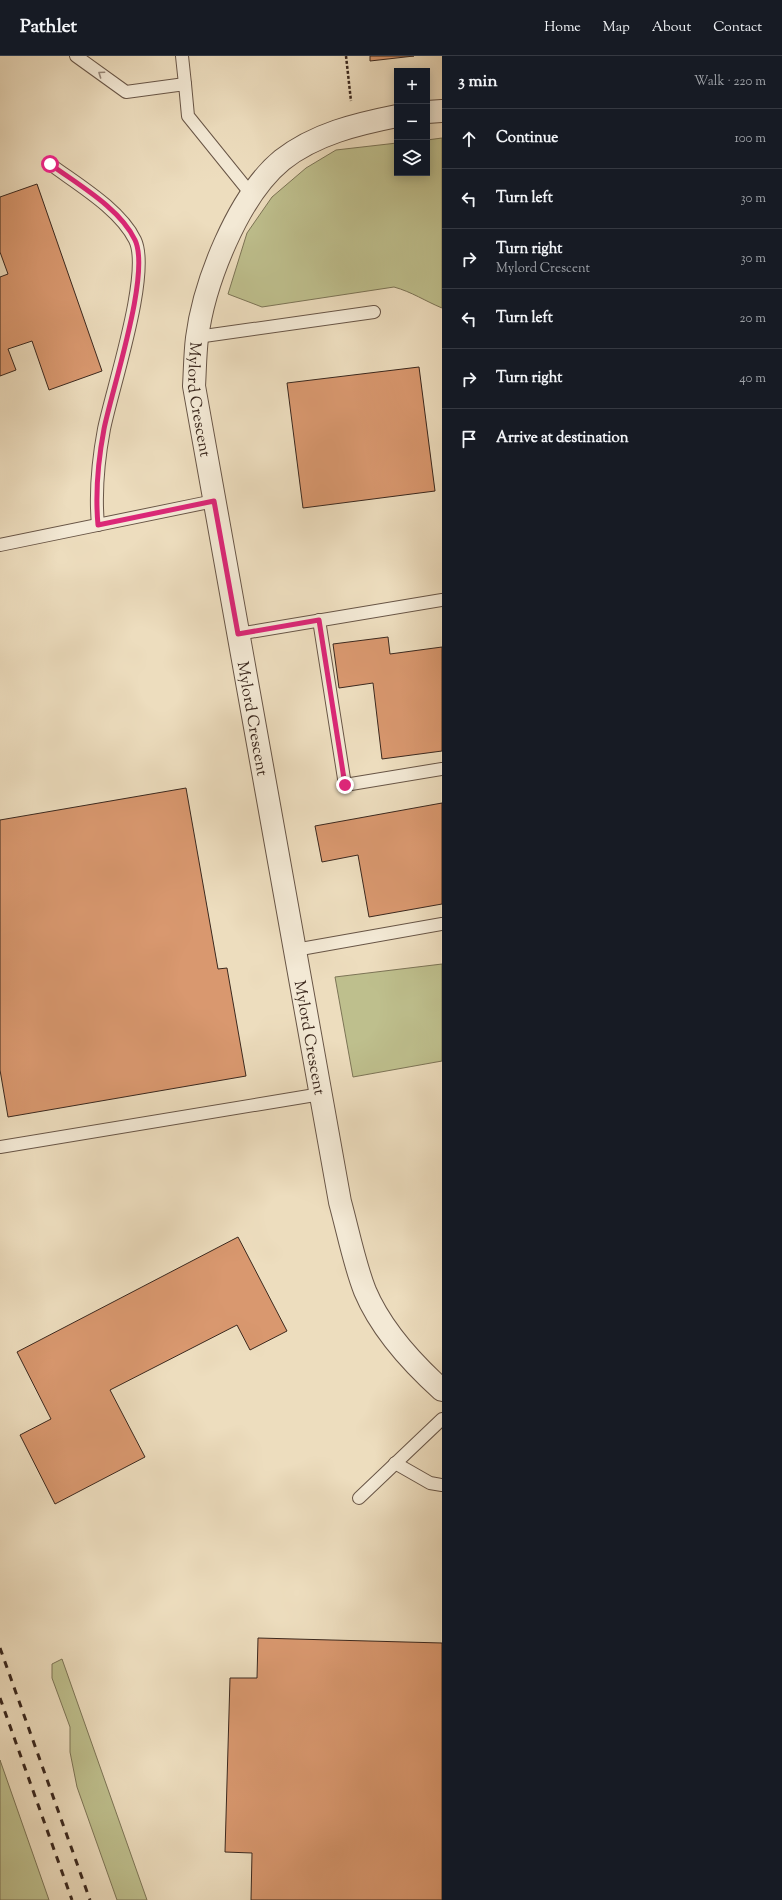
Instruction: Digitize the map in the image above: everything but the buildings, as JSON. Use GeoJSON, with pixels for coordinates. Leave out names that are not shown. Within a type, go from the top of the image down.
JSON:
{"type":"FeatureCollection","features":[{"type":"Feature","properties":{"kind":"street"},"geometry":{"type":"LineString","coordinates":[[430,112],[442,111]]}},
{"type":"Feature","properties":{"kind":"street","name":"Mylord Crescent"},"geometry":{"type":"LineString","coordinates":[[394,117],[354,125],[317,139],[282,160],[251,194],[217,264],[208,291],[197,337],[194,386],[340,1202],[365,1291],[383,1322],[407,1355],[442,1390]]}},
{"type":"Feature","properties":{"kind":"lane"},"geometry":{"type":"LineString","coordinates":[[76,56],[126,92],[185,84]]}},
{"type":"Feature","properties":{"kind":"lane"},"geometry":{"type":"LineString","coordinates":[[182,56],[188,116],[251,194]]}},
{"type":"Feature","properties":{"kind":"lane"},"geometry":{"type":"LineString","coordinates":[[50,164],[87,191],[120,218],[135,240],[139,257],[138,283],[104,428],[96,473],[98,525]]}},
{"type":"Feature","properties":{"kind":"lane"},"geometry":{"type":"LineString","coordinates":[[197,337],[374,312]]}},
{"type":"Feature","properties":{"kind":"lane"},"geometry":{"type":"LineString","coordinates":[[0,545],[214,501]]}},
{"type":"Feature","properties":{"kind":"lane"},"geometry":{"type":"LineString","coordinates":[[238,634],[442,600]]}},
{"type":"Feature","properties":{"kind":"lane"},"geometry":{"type":"LineString","coordinates":[[319,620],[345,785],[442,769]]}},
{"type":"Feature","properties":{"kind":"lane"},"geometry":{"type":"LineString","coordinates":[[295,950],[442,924]]}},
{"type":"Feature","properties":{"kind":"lane"},"geometry":{"type":"LineString","coordinates":[[0,1147],[321,1094]]}},
{"type":"Feature","properties":{"kind":"lane"},"geometry":{"type":"LineString","coordinates":[[359,1498],[442,1419]]}},
{"type":"Feature","properties":{"kind":"lane"},"geometry":{"type":"LineString","coordinates":[[395,1464],[430,1483],[442,1485]]}},
{"type":"Feature","properties":{"kind":"path"},"geometry":{"type":"LineString","coordinates":[[346,56],[354,125]]}},
{"type":"Feature","properties":{"kind":"green space"},"geometry":{"type":"Polygon","coordinates":[[[442,138],[442,308],[407,291],[394,287],[262,307],[228,294],[247,233],[272,197],[306,168],[336,150],[394,143],[394,176],[430,176],[430,140],[442,138]]]}},
{"type":"Feature","properties":{"kind":"green space"},"geometry":{"type":"Polygon","coordinates":[[[442,964],[442,1061],[353,1077],[335,977],[442,964]]]}},
{"type":"Feature","properties":{"kind":"green space"},"geometry":{"type":"Polygon","coordinates":[[[62,1659],[147,1900],[117,1900],[77,1787],[70,1752],[70,1727],[52,1678],[52,1664],[62,1659]]]}},
{"type":"Feature","properties":{"kind":"green space"},"geometry":{"type":"Polygon","coordinates":[[[0,1760],[49,1900],[0,1900],[0,1760]]]}},
{"type":"Feature","properties":{"kind":"railway"},"geometry":{"type":"LineString","coordinates":[[0,1648],[90,1900]]}},
{"type":"Feature","properties":{"kind":"railway"},"geometry":{"type":"LineString","coordinates":[[0,1698],[72,1900]]}},
{"type":"Feature","properties":{"kind":"route"},"geometry":{"type":"LineString","coordinates":[[50,164],[87,191],[120,218],[135,240],[139,257],[138,283],[129,327],[104,428],[96,473],[98,525],[214,501],[238,634],[319,620],[345,785]]}}]}
